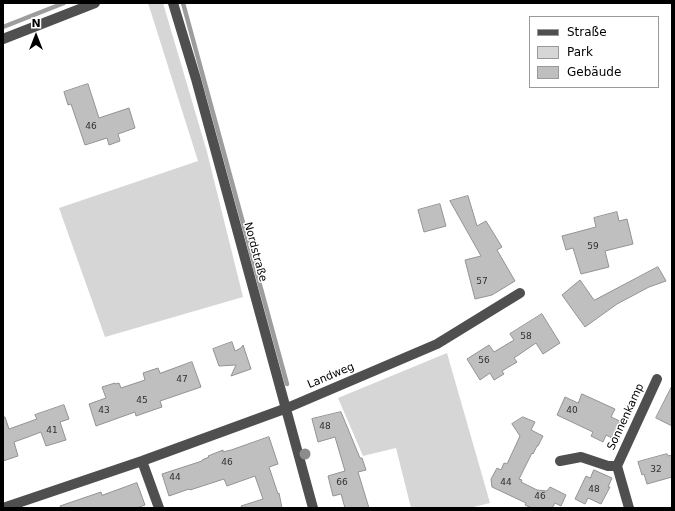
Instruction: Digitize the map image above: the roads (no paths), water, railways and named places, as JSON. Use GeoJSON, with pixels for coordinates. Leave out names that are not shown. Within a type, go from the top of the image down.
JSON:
{"type":"FeatureCollection","features":[{"type":"Feature","properties":{"kind":"street"},"geometry":{"type":"LineString","coordinates":[[3,39],[95,3]]}},
{"type":"Feature","properties":{"kind":"street","name":"Nordstraße"},"geometry":{"type":"LineString","coordinates":[[174,3],[314,508]]}},
{"type":"Feature","properties":{"kind":"street","name":"Landweg"},"geometry":{"type":"LineString","coordinates":[[3,508],[287,408],[437,344],[520,293]]}},
{"type":"Feature","properties":{"kind":"street","name":"Sonnenkamp"},"geometry":{"type":"LineString","coordinates":[[629,508],[617,466],[657,379]]}},
{"type":"Feature","properties":{"kind":"street","name":"Sonnenkamp"},"geometry":{"type":"LineString","coordinates":[[560,461],[581,457],[608,466],[617,466]]}},
{"type":"Feature","properties":{"kind":"street"},"geometry":{"type":"LineString","coordinates":[[142,460],[159,508]]}},
{"type":"Feature","properties":{"kind":"waterway"},"geometry":{"type":"LineString","coordinates":[[3,27],[64,3]]}},
{"type":"Feature","properties":{"kind":"waterway"},"geometry":{"type":"LineString","coordinates":[[183,3],[287,384]]}}]}
